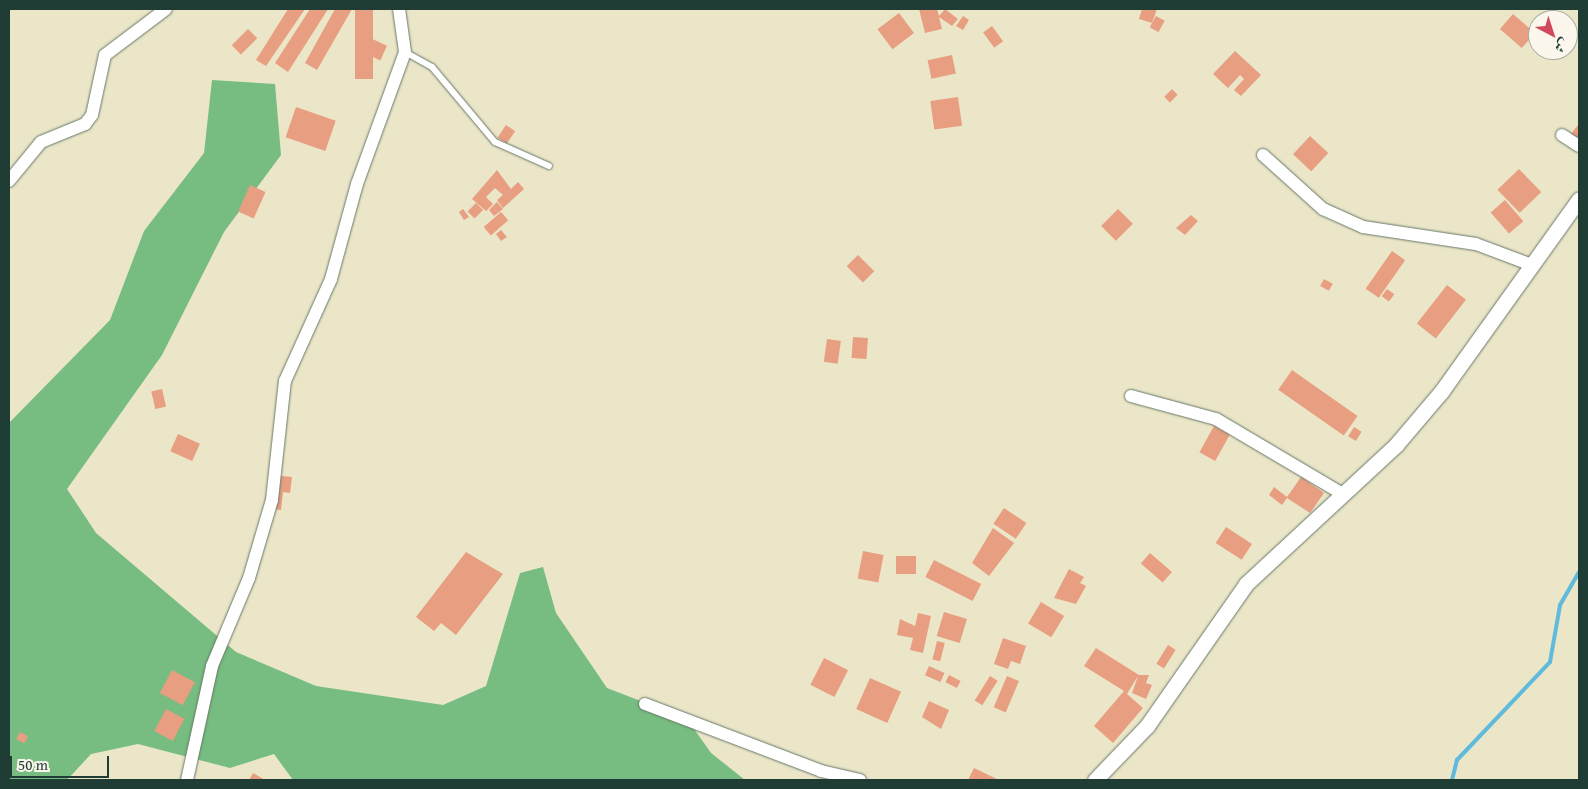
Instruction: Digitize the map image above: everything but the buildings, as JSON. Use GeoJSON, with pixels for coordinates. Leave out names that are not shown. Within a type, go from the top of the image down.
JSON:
{"type":"FeatureCollection","features":[{"type":"Feature","properties":{"kind":"street"},"geometry":{"type":"LineString","coordinates":[[9,181],[41,142],[85,124],[92,115],[105,54],[166,9]]}},
{"type":"Feature","properties":{"kind":"street"},"geometry":{"type":"LineString","coordinates":[[187,780],[212,666],[249,578],[272,500],[285,381],[330,279],[357,184],[405,52],[400,9]]}},
{"type":"Feature","properties":{"kind":"street"},"geometry":{"type":"LineString","coordinates":[[1562,135],[1579,146]]}},
{"type":"Feature","properties":{"kind":"street"},"geometry":{"type":"LineString","coordinates":[[1263,155],[1323,209],[1363,228],[1476,244],[1532,265]]}},
{"type":"Feature","properties":{"kind":"street"},"geometry":{"type":"LineString","coordinates":[[1095,780],[1148,726],[1246,584],[1409,430],[1579,199]]}},
{"type":"Feature","properties":{"kind":"street"},"geometry":{"type":"LineString","coordinates":[[1131,396],[1216,419],[1341,493]]}},
{"type":"Feature","properties":{"kind":"street"},"geometry":{"type":"LineString","coordinates":[[645,704],[821,771],[860,780]]}},
{"type":"Feature","properties":{"kind":"lane"},"geometry":{"type":"LineString","coordinates":[[405,52],[432,67],[495,142],[549,166]]}},
{"type":"Feature","properties":{"kind":"green space"},"geometry":{"type":"Polygon","coordinates":[[[212,80],[275,84],[281,155],[224,232],[162,355],[67,489],[96,533],[236,652],[316,686],[443,705],[486,686],[520,573],[543,567],[556,613],[607,688],[687,719],[711,753],[745,780],[293,780],[274,754],[230,768],[138,744],[91,754],[67,780],[9,780],[9,423],[110,320],[144,231],[204,153],[212,80]]]}},
{"type":"Feature","properties":{"kind":"waterway"},"geometry":{"type":"LineString","coordinates":[[1452,780],[1457,760],[1550,662],[1560,605],[1579,572]]}}]}
